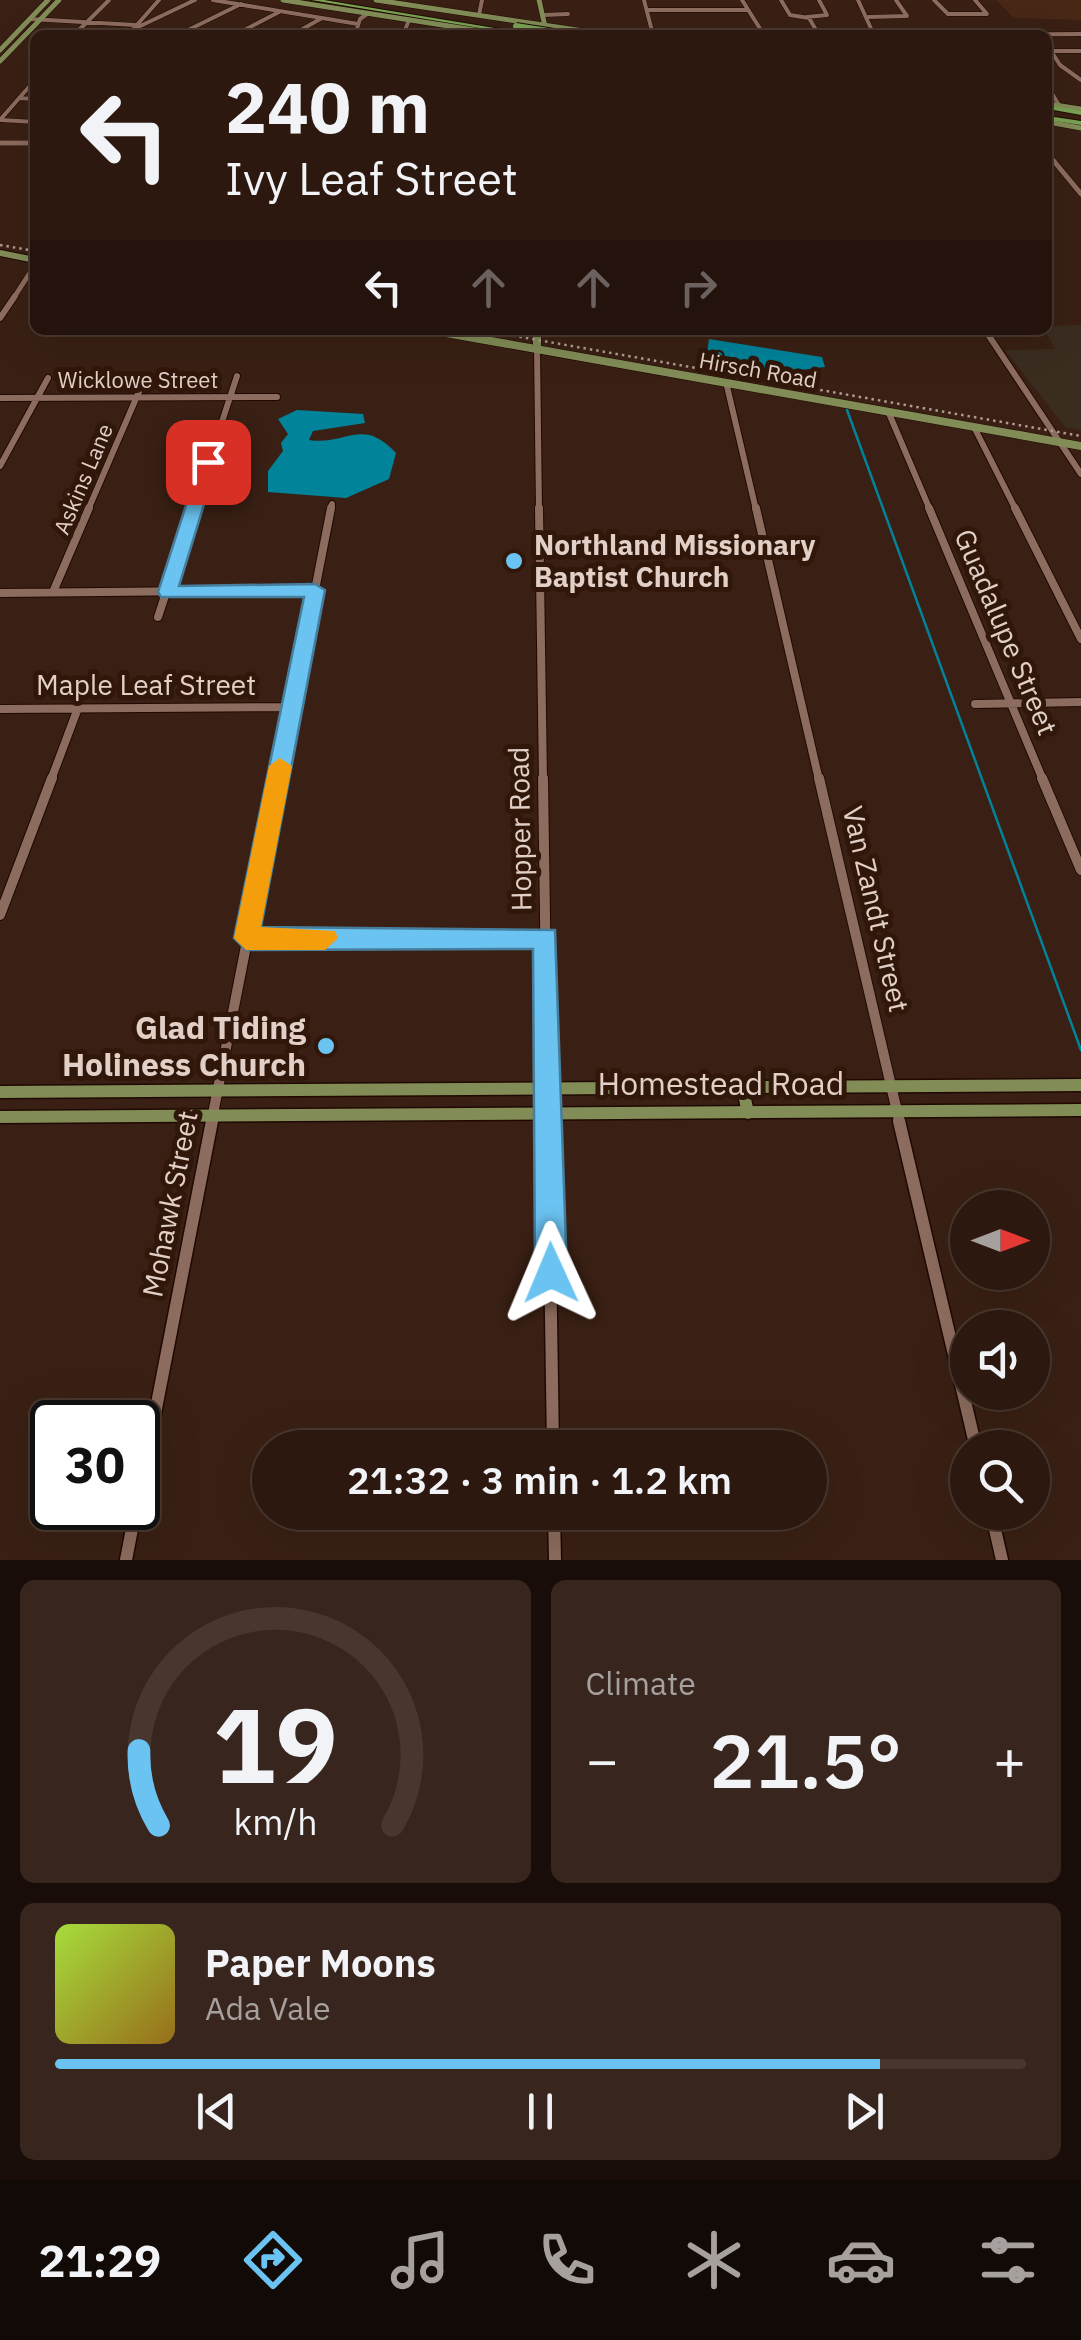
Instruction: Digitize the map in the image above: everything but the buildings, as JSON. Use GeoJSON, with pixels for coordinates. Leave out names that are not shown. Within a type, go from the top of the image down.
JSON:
{"type":"FeatureCollection","features":[{"type":"Feature","properties":{"kind":"highway"},"geometry":{"type":"LineString","coordinates":[[299,0],[348,3]]}},
{"type":"Feature","properties":{"kind":"highway"},"geometry":{"type":"LineString","coordinates":[[314,0],[560,30]]}},
{"type":"Feature","properties":{"kind":"highway"},"geometry":{"type":"LineString","coordinates":[[330,0],[536,30]]}},
{"type":"Feature","properties":{"kind":"highway"},"geometry":{"type":"LineString","coordinates":[[517,25],[526,30]]}},
{"type":"Feature","properties":{"kind":"highway"},"geometry":{"type":"LineString","coordinates":[[1052,114],[1081,118]]}},
{"type":"Feature","properties":{"kind":"main road"},"geometry":{"type":"LineString","coordinates":[[0,50],[48,0]]}},
{"type":"Feature","properties":{"kind":"main road"},"geometry":{"type":"LineString","coordinates":[[31,30],[59,0]]}},
{"type":"Feature","properties":{"kind":"main road"},"geometry":{"type":"LineString","coordinates":[[283,0],[469,30]]}},
{"type":"Feature","properties":{"kind":"main road"},"geometry":{"type":"LineString","coordinates":[[381,0],[529,24],[528,30]]}},
{"type":"Feature","properties":{"kind":"main road"},"geometry":{"type":"LineString","coordinates":[[537,30],[539,0]]}},
{"type":"Feature","properties":{"kind":"main road"},"geometry":{"type":"LineString","coordinates":[[517,25],[538,16]]}},
{"type":"Feature","properties":{"kind":"main road"},"geometry":{"type":"LineString","coordinates":[[538,16],[546,24],[565,30]]}},
{"type":"Feature","properties":{"kind":"main road"},"geometry":{"type":"LineString","coordinates":[[538,16],[547,30]]}},
{"type":"Feature","properties":{"kind":"main road"},"geometry":{"type":"LineString","coordinates":[[0,61],[30,31]]}},
{"type":"Feature","properties":{"kind":"main road"},"geometry":{"type":"LineString","coordinates":[[10,40],[21,40]]}},
{"type":"Feature","properties":{"kind":"main road"},"geometry":{"type":"LineString","coordinates":[[1052,110],[1059,106],[1081,118]]}},
{"type":"Feature","properties":{"kind":"main road"},"geometry":{"type":"LineString","coordinates":[[0,253],[30,261]]}},
{"type":"Feature","properties":{"kind":"main road","name":"Hirsch Road"},"geometry":{"type":"LineString","coordinates":[[458,335],[1081,446]]}},
{"type":"Feature","properties":{"kind":"main road","name":"Hopper Road"},"geometry":{"type":"LineString","coordinates":[[536,335],[537,349]]}},
{"type":"Feature","properties":{"kind":"main road"},"geometry":{"type":"LineString","coordinates":[[742,1085],[748,1113]]}},
{"type":"Feature","properties":{"kind":"main road","name":"Homestead Road"},"geometry":{"type":"LineString","coordinates":[[0,1092],[1081,1085]]}},
{"type":"Feature","properties":{"kind":"main road"},"geometry":{"type":"LineString","coordinates":[[1035,1086],[1043,1112]]}},
{"type":"Feature","properties":{"kind":"main road"},"geometry":{"type":"LineString","coordinates":[[368,1112],[370,1088]]}},
{"type":"Feature","properties":{"kind":"main road"},"geometry":{"type":"LineString","coordinates":[[77,1115],[84,1091]]}},
{"type":"Feature","properties":{"kind":"main road","name":"Homestead Road"},"geometry":{"type":"LineString","coordinates":[[0,1116],[1081,1110]]}},
{"type":"Feature","properties":{"kind":"street"},"geometry":{"type":"LineString","coordinates":[[78,30],[109,0]]}},
{"type":"Feature","properties":{"kind":"street"},"geometry":{"type":"LineString","coordinates":[[132,30],[159,0]]}},
{"type":"Feature","properties":{"kind":"street"},"geometry":{"type":"LineString","coordinates":[[30,19],[88,19],[134,27],[195,0]]}},
{"type":"Feature","properties":{"kind":"street"},"geometry":{"type":"LineString","coordinates":[[213,0],[358,24]]}},
{"type":"Feature","properties":{"kind":"street"},"geometry":{"type":"LineString","coordinates":[[188,30],[248,0]]}},
{"type":"Feature","properties":{"kind":"street"},"geometry":{"type":"LineString","coordinates":[[421,7],[430,0]]}},
{"type":"Feature","properties":{"kind":"street"},"geometry":{"type":"LineString","coordinates":[[479,15],[482,0]]}},
{"type":"Feature","properties":{"kind":"street"},"geometry":{"type":"LineString","coordinates":[[644,0],[652,30]]}},
{"type":"Feature","properties":{"kind":"street"},"geometry":{"type":"LineString","coordinates":[[742,0],[761,30]]}},
{"type":"Feature","properties":{"kind":"street"},"geometry":{"type":"LineString","coordinates":[[781,0],[790,15],[807,17],[827,15],[819,0]]}},
{"type":"Feature","properties":{"kind":"street"},"geometry":{"type":"LineString","coordinates":[[858,0],[872,30]]}},
{"type":"Feature","properties":{"kind":"street"},"geometry":{"type":"LineString","coordinates":[[868,16],[906,16],[896,0]]}},
{"type":"Feature","properties":{"kind":"street"},"geometry":{"type":"LineString","coordinates":[[934,0],[946,14],[987,14],[975,0]]}},
{"type":"Feature","properties":{"kind":"street"},"geometry":{"type":"LineString","coordinates":[[647,10],[747,10]]}},
{"type":"Feature","properties":{"kind":"street"},"geometry":{"type":"LineString","coordinates":[[707,10],[711,20]]}},
{"type":"Feature","properties":{"kind":"street"},"geometry":{"type":"LineString","coordinates":[[245,30],[281,11]]}},
{"type":"Feature","properties":{"kind":"street"},"geometry":{"type":"LineString","coordinates":[[356,30],[367,14]]}},
{"type":"Feature","properties":{"kind":"street"},"geometry":{"type":"LineString","coordinates":[[538,16],[568,14]]}},
{"type":"Feature","properties":{"kind":"street"},"geometry":{"type":"LineString","coordinates":[[807,17],[816,30]]}},
{"type":"Feature","properties":{"kind":"street"},"geometry":{"type":"LineString","coordinates":[[301,30],[322,18]]}},
{"type":"Feature","properties":{"kind":"street"},"geometry":{"type":"LineString","coordinates":[[405,30],[410,20]]}},
{"type":"Feature","properties":{"kind":"street"},"geometry":{"type":"LineString","coordinates":[[1026,23],[1032,30]]}},
{"type":"Feature","properties":{"kind":"street"},"geometry":{"type":"LineString","coordinates":[[1063,24],[1079,36]]}},
{"type":"Feature","properties":{"kind":"street"},"geometry":{"type":"LineString","coordinates":[[921,25],[925,30]]}},
{"type":"Feature","properties":{"kind":"street"},"geometry":{"type":"LineString","coordinates":[[958,26],[962,30]]}},
{"type":"Feature","properties":{"kind":"street"},"geometry":{"type":"LineString","coordinates":[[992,27],[995,30]]}},
{"type":"Feature","properties":{"kind":"street"},"geometry":{"type":"LineString","coordinates":[[1052,35],[1079,36]]}},
{"type":"Feature","properties":{"kind":"street"},"geometry":{"type":"LineString","coordinates":[[1052,49],[1081,51]]}},
{"type":"Feature","properties":{"kind":"street"},"geometry":{"type":"LineString","coordinates":[[1052,53],[1060,65],[1081,80]]}},
{"type":"Feature","properties":{"kind":"street"},"geometry":{"type":"LineString","coordinates":[[0,120],[30,86]]}},
{"type":"Feature","properties":{"kind":"street"},"geometry":{"type":"LineString","coordinates":[[1052,94],[1059,106]]}},
{"type":"Feature","properties":{"kind":"street"},"geometry":{"type":"LineString","coordinates":[[20,98],[30,99]]}},
{"type":"Feature","properties":{"kind":"street"},"geometry":{"type":"LineString","coordinates":[[0,120],[30,122]]}},
{"type":"Feature","properties":{"kind":"street"},"geometry":{"type":"LineString","coordinates":[[0,143],[30,143]]}},
{"type":"Feature","properties":{"kind":"street"},"geometry":{"type":"LineString","coordinates":[[1052,159],[1081,194]]}},
{"type":"Feature","properties":{"kind":"street"},"geometry":{"type":"LineString","coordinates":[[0,318],[30,270]]}},
{"type":"Feature","properties":{"kind":"street"},"geometry":{"type":"LineString","coordinates":[[988,335],[1081,474]]}},
{"type":"Feature","properties":{"kind":"street","name":"Hopper Road"},"geometry":{"type":"LineString","coordinates":[[537,349],[554,1430]]}},
{"type":"Feature","properties":{"kind":"street"},"geometry":{"type":"LineString","coordinates":[[158,617],[237,376]]}},
{"type":"Feature","properties":{"kind":"street"},"geometry":{"type":"LineString","coordinates":[[0,466],[48,378]]}},
{"type":"Feature","properties":{"kind":"street","name":"Askins Lane"},"geometry":{"type":"LineString","coordinates":[[53,592],[144,380]]}},
{"type":"Feature","properties":{"kind":"street","name":"Van Zandt Street"},"geometry":{"type":"LineString","coordinates":[[726,382],[972,1430]]}},
{"type":"Feature","properties":{"kind":"street","name":"Wicklowe Street"},"geometry":{"type":"LineString","coordinates":[[0,398],[277,397]]}},
{"type":"Feature","properties":{"kind":"street","name":"Guadalupe Street"},"geometry":{"type":"LineString","coordinates":[[888,411],[1081,870]]}},
{"type":"Feature","properties":{"kind":"street"},"geometry":{"type":"LineString","coordinates":[[974,427],[1081,640]]}},
{"type":"Feature","properties":{"kind":"street","name":"Mohawk Street"},"geometry":{"type":"LineString","coordinates":[[157,1400],[332,504]]}},
{"type":"Feature","properties":{"kind":"street"},"geometry":{"type":"LineString","coordinates":[[0,593],[315,590]]}},
{"type":"Feature","properties":{"kind":"street"},"geometry":{"type":"LineString","coordinates":[[975,704],[1081,702]]}},
{"type":"Feature","properties":{"kind":"street","name":"Maple Leaf Street"},"geometry":{"type":"LineString","coordinates":[[0,709],[292,707]]}},
{"type":"Feature","properties":{"kind":"street"},"geometry":{"type":"LineString","coordinates":[[0,915],[78,708]]}},
{"type":"Feature","properties":{"kind":"street"},"geometry":{"type":"LineString","coordinates":[[246,938],[546,938]]}},
{"type":"Feature","properties":{"kind":"street","name":"Mohawk Street"},"geometry":{"type":"LineString","coordinates":[[126,1560],[132,1530]]}},
{"type":"Feature","properties":{"kind":"street"},"geometry":{"type":"LineString","coordinates":[[554,1530],[555,1560]]}},
{"type":"Feature","properties":{"kind":"street"},"geometry":{"type":"LineString","coordinates":[[995,1530],[1002,1560]]}},
{"type":"Feature","properties":{"kind":"shaded area"},"geometry":{"type":"Polygon","coordinates":[[[996,0],[1081,0],[1081,20],[1014,18],[996,0]]]}},
{"type":"Feature","properties":{"kind":"shaded area"},"geometry":{"type":"Polygon","coordinates":[[[1081,325],[1081,430],[1065,427],[1005,350],[1055,349],[1048,335],[1052,335],[1052,326],[1081,325]]]}},
{"type":"Feature","properties":{"kind":"water"},"geometry":{"type":"Polygon","coordinates":[[[709,339],[822,357],[825,367],[783,372],[706,360],[709,339]]]}},
{"type":"Feature","properties":{"kind":"water"},"geometry":{"type":"Polygon","coordinates":[[[297,410],[363,414],[365,423],[313,431],[309,440],[373,436],[396,453],[389,479],[346,498],[268,492],[268,471],[283,451],[281,443],[288,434],[278,419],[297,410]]]}},
{"type":"Feature","properties":{"kind":"waterway"},"geometry":{"type":"LineString","coordinates":[[847,410],[1081,1050]]}},
{"type":"Feature","properties":{"kind":"railway"},"geometry":{"type":"LineString","coordinates":[[0,245],[30,250]]}},
{"type":"Feature","properties":{"kind":"railway"},"geometry":{"type":"LineString","coordinates":[[509,335],[1081,436]]}},
{"type":"Feature","properties":{"kind":"slow traffic"},"geometry":{"type":"LineString","coordinates":[[280,766],[246,938],[325,938]]}},
{"type":"Feature","properties":{"kind":"place","name":"Northland Missionary Baptist Church"},"geometry":{"type":"Point","coordinates":[514,561]}},
{"type":"Feature","properties":{"kind":"place","name":"Glad Tiding Holiness Church"},"geometry":{"type":"Point","coordinates":[326,1046]}},
{"type":"Feature","properties":{"kind":"route"},"geometry":{"type":"LineString","coordinates":[[208,462],[168,592],[315,590],[246,938],[546,938],[551,1273]]}}]}
